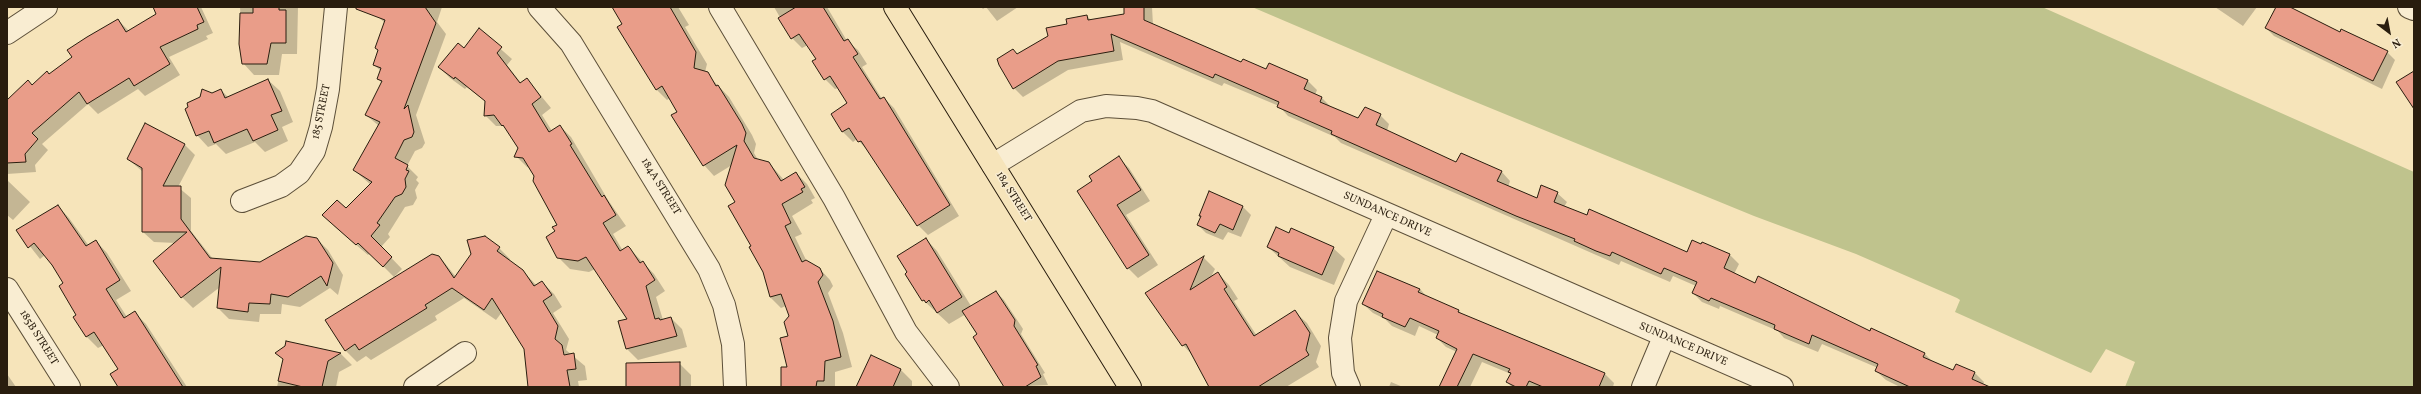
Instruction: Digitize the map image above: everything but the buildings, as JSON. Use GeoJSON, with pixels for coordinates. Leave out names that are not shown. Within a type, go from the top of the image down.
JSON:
{"type":"FeatureCollection","features":[{"type":"Feature","properties":{"kind":"main road","name":"184 STREET"},"geometry":{"type":"LineString","coordinates":[[895,7],[1130,387]]}},
{"type":"Feature","properties":{"kind":"street"},"geometry":{"type":"LineString","coordinates":[[7,33],[46,7]]}},
{"type":"Feature","properties":{"kind":"street","name":"185 STREET"},"geometry":{"type":"LineString","coordinates":[[242,201],[281,186],[299,173],[314,151],[321,127],[328,89],[336,7]]}},
{"type":"Feature","properties":{"kind":"street","name":"184A STREET"},"geometry":{"type":"LineString","coordinates":[[539,7],[571,43],[682,221],[709,269],[724,305],[733,344],[735,387]]}},
{"type":"Feature","properties":{"kind":"street"},"geometry":{"type":"LineString","coordinates":[[720,7],[834,198],[906,332],[948,387]]}},
{"type":"Feature","properties":{"kind":"street"},"geometry":{"type":"LineString","coordinates":[[2409,7],[2414,9]]}},
{"type":"Feature","properties":{"kind":"street","name":"SUNDANCE DRIVE"},"geometry":{"type":"LineString","coordinates":[[993,165],[1081,111],[1106,106],[1137,108],[1152,111],[1664,337],[1782,387]]}},
{"type":"Feature","properties":{"kind":"street"},"geometry":{"type":"LineString","coordinates":[[1349,387],[1343,373],[1340,338],[1346,301],[1386,215]]}},
{"type":"Feature","properties":{"kind":"street","name":"185B STREET"},"geometry":{"type":"LineString","coordinates":[[7,289],[69,387]]}},
{"type":"Feature","properties":{"kind":"street"},"geometry":{"type":"LineString","coordinates":[[1643,387],[1664,337]]}},
{"type":"Feature","properties":{"kind":"street"},"geometry":{"type":"LineString","coordinates":[[416,387],[465,353]]}},
{"type":"Feature","properties":{"kind":"green space"},"geometry":{"type":"Polygon","coordinates":[[[1252,7],[2042,7],[2414,172],[2414,387],[2125,387],[2135,362],[2106,349],[2091,373],[1955,312],[1960,300],[1957,298],[1856,254],[1754,216],[1456,94],[1252,7]]]}}]}
